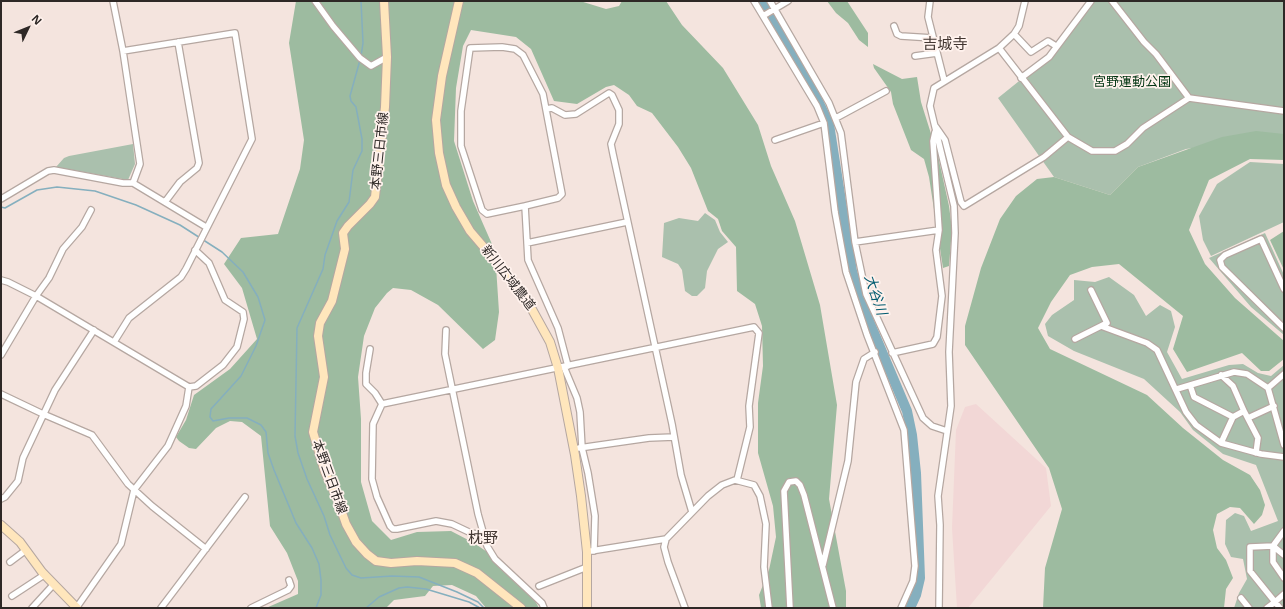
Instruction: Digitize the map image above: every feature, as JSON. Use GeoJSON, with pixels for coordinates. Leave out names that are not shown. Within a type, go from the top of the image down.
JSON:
{"type":"FeatureCollection","features":[{"type":"Feature","properties":{"kind":"main road","name":"本野三日市線"},"geometry":{"type":"LineString","coordinates":[[384,1],[386,57],[385,107],[375,197],[343,233],[345,249],[332,301],[320,323],[318,336],[324,377],[313,432],[325,472],[337,498],[346,524],[356,542],[367,554],[376,561],[391,563],[417,561],[456,563],[477,573],[521,608]]}},
{"type":"Feature","properties":{"kind":"main road","name":"新川広域農道"},"geometry":{"type":"LineString","coordinates":[[458,1],[442,76],[436,120],[439,153],[446,185],[470,231],[523,293],[563,367],[578,448],[590,551],[587,567],[586,608]]}},
{"type":"Feature","properties":{"kind":"main road"},"geometry":{"type":"LineString","coordinates":[[1,525],[15,537],[44,575],[77,608]]}},
{"type":"Feature","properties":{"kind":"street"},"geometry":{"type":"LineString","coordinates":[[113,1],[123,51],[140,164],[133,183]]}},
{"type":"Feature","properties":{"kind":"street"},"geometry":{"type":"LineString","coordinates":[[315,1],[333,26],[360,58],[371,66],[386,57]]}},
{"type":"Feature","properties":{"kind":"street"},"geometry":{"type":"LineString","coordinates":[[754,1],[817,106],[824,123],[835,212],[846,272],[874,352],[904,430],[907,452],[915,566],[913,581],[902,608]]}},
{"type":"Feature","properties":{"kind":"street"},"geometry":{"type":"LineString","coordinates":[[770,1],[813,73],[836,118],[841,134],[855,242],[866,294],[923,418],[932,426],[947,431]]}},
{"type":"Feature","properties":{"kind":"street"},"geometry":{"type":"LineString","coordinates":[[763,16],[788,1]]}},
{"type":"Feature","properties":{"kind":"street"},"geometry":{"type":"LineString","coordinates":[[930,1],[928,12],[944,80]]}},
{"type":"Feature","properties":{"kind":"street"},"geometry":{"type":"LineString","coordinates":[[939,608],[940,525],[938,496],[951,406],[949,352],[955,233],[954,206],[930,106],[934,88],[944,80],[999,48],[1014,34],[1019,26],[1025,1]]}},
{"type":"Feature","properties":{"kind":"street"},"geometry":{"type":"LineString","coordinates":[[1021,78],[1049,57],[1091,1]]}},
{"type":"Feature","properties":{"kind":"street"},"geometry":{"type":"LineString","coordinates":[[1112,1],[1144,42],[1156,54],[1189,98]]}},
{"type":"Feature","properties":{"kind":"street"},"geometry":{"type":"LineString","coordinates":[[894,26],[897,34],[901,36],[933,38]]}},
{"type":"Feature","properties":{"kind":"street"},"geometry":{"type":"LineString","coordinates":[[114,342],[129,318],[181,276],[186,269],[252,139],[235,33],[123,51]]}},
{"type":"Feature","properties":{"kind":"street"},"geometry":{"type":"LineString","coordinates":[[1014,34],[1031,52],[1048,41],[1056,46]]}},
{"type":"Feature","properties":{"kind":"street"},"geometry":{"type":"LineString","coordinates":[[165,202],[180,182],[197,168],[199,163],[178,42]]}},
{"type":"Feature","properties":{"kind":"street"},"geometry":{"type":"LineString","coordinates":[[502,47],[515,49],[523,55],[539,84],[546,109],[562,194],[558,198],[487,214],[482,210],[461,146],[461,112],[470,48],[502,47]]}},
{"type":"Feature","properties":{"kind":"street"},"geometry":{"type":"LineString","coordinates":[[999,48],[1068,137],[1092,151],[1115,152],[1127,144],[1143,128],[1189,98],[1284,111]]}},
{"type":"Feature","properties":{"kind":"street"},"geometry":{"type":"LineString","coordinates":[[915,56],[937,53]]}},
{"type":"Feature","properties":{"kind":"street"},"geometry":{"type":"LineString","coordinates":[[836,118],[886,91]]}},
{"type":"Feature","properties":{"kind":"street"},"geometry":{"type":"LineString","coordinates":[[546,109],[552,108],[570,115],[585,110],[605,94],[609,93],[612,95],[619,110],[618,124],[611,144],[683,481],[692,512]]}},
{"type":"Feature","properties":{"kind":"street"},"geometry":{"type":"LineString","coordinates":[[775,140],[824,123]]}},
{"type":"Feature","properties":{"kind":"street"},"geometry":{"type":"LineString","coordinates":[[934,124],[945,140],[961,202],[964,206],[1044,157],[1068,137]]}},
{"type":"Feature","properties":{"kind":"street"},"geometry":{"type":"LineString","coordinates":[[892,352],[933,344],[937,337],[942,296],[936,250],[939,230],[933,141],[935,130]]}},
{"type":"Feature","properties":{"kind":"street"},"geometry":{"type":"LineString","coordinates":[[1,198],[48,171],[54,170],[123,183],[133,183],[206,227]]}},
{"type":"Feature","properties":{"kind":"street"},"geometry":{"type":"LineString","coordinates":[[525,206],[528,260],[558,328],[563,367],[577,398],[580,412],[578,448],[649,438],[674,437]]}},
{"type":"Feature","properties":{"kind":"street"},"geometry":{"type":"LineString","coordinates":[[1,356],[36,296],[49,278],[63,249],[82,227],[91,210]]}},
{"type":"Feature","properties":{"kind":"street"},"geometry":{"type":"LineString","coordinates":[[527,243],[627,222]]}},
{"type":"Feature","properties":{"kind":"street"},"geometry":{"type":"LineString","coordinates":[[855,242],[939,230]]}},
{"type":"Feature","properties":{"kind":"street"},"geometry":{"type":"LineString","coordinates":[[1283,325],[1222,267],[1220,260],[1225,255],[1261,239],[1284,289]]}},
{"type":"Feature","properties":{"kind":"street"},"geometry":{"type":"LineString","coordinates":[[1,280],[36,296],[189,387],[196,386],[223,365],[237,347],[244,319],[243,312],[225,300],[209,263],[195,250]]}},
{"type":"Feature","properties":{"kind":"street"},"geometry":{"type":"LineString","coordinates":[[1075,339],[1107,323],[1091,290]]}},
{"type":"Feature","properties":{"kind":"street"},"geometry":{"type":"LineString","coordinates":[[1101,326],[1147,343],[1157,350],[1177,389],[1186,412],[1196,425],[1221,443],[1256,453],[1284,457]]}},
{"type":"Feature","properties":{"kind":"street"},"geometry":{"type":"LineString","coordinates":[[382,404],[453,391],[754,327],[757,328],[759,333],[748,406],[750,427],[737,480]]}},
{"type":"Feature","properties":{"kind":"street"},"geometry":{"type":"LineString","coordinates":[[1,499],[5,497],[18,481],[23,458],[43,414],[56,390],[94,330]]}},
{"type":"Feature","properties":{"kind":"street"},"geometry":{"type":"LineString","coordinates":[[446,330],[445,354],[483,535],[487,546],[495,559],[542,603],[544,608]]}},
{"type":"Feature","properties":{"kind":"street"},"geometry":{"type":"LineString","coordinates":[[370,349],[366,372],[366,384],[376,393],[382,404]]}},
{"type":"Feature","properties":{"kind":"street"},"geometry":{"type":"LineString","coordinates":[[823,566],[848,461],[856,382],[864,359],[874,352]]}},
{"type":"Feature","properties":{"kind":"street"},"geometry":{"type":"LineString","coordinates":[[1177,389],[1220,375],[1234,372],[1247,374],[1268,388],[1284,445]]}},
{"type":"Feature","properties":{"kind":"street"},"geometry":{"type":"LineString","coordinates":[[1268,388],[1284,374]]}},
{"type":"Feature","properties":{"kind":"street"},"geometry":{"type":"LineString","coordinates":[[1220,375],[1233,386],[1258,438],[1256,453]]}},
{"type":"Feature","properties":{"kind":"street"},"geometry":{"type":"LineString","coordinates":[[1190,385],[1194,396],[1234,417]]}},
{"type":"Feature","properties":{"kind":"street"},"geometry":{"type":"LineString","coordinates":[[77,608],[121,544],[134,490],[168,446],[186,406],[189,387]]}},
{"type":"Feature","properties":{"kind":"street"},"geometry":{"type":"LineString","coordinates":[[1,394],[43,414],[92,434],[134,490],[206,549]]}},
{"type":"Feature","properties":{"kind":"street"},"geometry":{"type":"LineString","coordinates":[[382,404],[373,424],[372,433],[374,453],[372,479],[377,497],[390,526],[393,529],[397,529],[436,521],[452,524],[471,533],[483,535]]}},
{"type":"Feature","properties":{"kind":"street"},"geometry":{"type":"LineString","coordinates":[[1248,418],[1274,406]]}},
{"type":"Feature","properties":{"kind":"street"},"geometry":{"type":"LineString","coordinates":[[1221,443],[1234,417],[1244,411]]}},
{"type":"Feature","properties":{"kind":"street"},"geometry":{"type":"LineString","coordinates":[[685,608],[668,562],[664,547],[666,539],[692,512],[722,485],[737,480],[754,485],[760,496],[766,524],[764,567],[769,608]]}},
{"type":"Feature","properties":{"kind":"street"},"geometry":{"type":"LineString","coordinates":[[790,608],[784,491],[789,482],[796,481],[804,495],[812,533],[823,566],[833,608]]}},
{"type":"Feature","properties":{"kind":"street"},"geometry":{"type":"LineString","coordinates":[[160,608],[245,497]]}},
{"type":"Feature","properties":{"kind":"street"},"geometry":{"type":"LineString","coordinates":[[1284,531],[1273,546],[1273,562],[1284,578]]}},
{"type":"Feature","properties":{"kind":"street"},"geometry":{"type":"LineString","coordinates":[[590,551],[666,539]]}},
{"type":"Feature","properties":{"kind":"street"},"geometry":{"type":"LineString","coordinates":[[1280,608],[1250,571],[1250,547],[1273,546],[1284,555]]}},
{"type":"Feature","properties":{"kind":"street"},"geometry":{"type":"LineString","coordinates":[[10,562],[26,550]]}},
{"type":"Feature","properties":{"kind":"street"},"geometry":{"type":"LineString","coordinates":[[539,586],[587,567]]}},
{"type":"Feature","properties":{"kind":"street"},"geometry":{"type":"LineString","coordinates":[[12,596],[44,575]]}},
{"type":"Feature","properties":{"kind":"street"},"geometry":{"type":"LineString","coordinates":[[251,608],[288,590],[291,586],[288,580]]}},
{"type":"Feature","properties":{"kind":"street"},"geometry":{"type":"LineString","coordinates":[[32,608],[54,584]]}},
{"type":"Feature","properties":{"kind":"street"},"geometry":{"type":"LineString","coordinates":[[1267,608],[1284,594]]}},
{"type":"Feature","properties":{"kind":"street"},"geometry":{"type":"LineString","coordinates":[[1241,598],[1249,608]]}},
{"type":"Feature","properties":{"kind":"shaded area"},"geometry":{"type":"Polygon","coordinates":[[[976,404],[1046,468],[1051,506],[968,608],[957,608],[952,528],[956,430],[965,407],[976,404]]]}},
{"type":"Feature","properties":{"kind":"green space"},"geometry":{"type":"Polygon","coordinates":[[[296,1],[580,1],[606,9],[619,6],[622,1],[666,1],[682,25],[723,68],[758,125],[771,166],[795,221],[820,305],[837,405],[829,499],[846,591],[846,608],[761,608],[759,595],[769,570],[776,537],[773,506],[758,453],[758,403],[763,366],[762,326],[755,304],[737,291],[736,247],[722,231],[718,219],[708,211],[691,168],[678,147],[652,113],[637,106],[629,95],[614,85],[606,87],[577,104],[554,101],[531,49],[516,37],[471,30],[463,46],[456,88],[454,141],[473,201],[495,251],[499,312],[495,340],[483,349],[438,305],[411,290],[393,288],[387,293],[375,308],[364,336],[358,377],[361,419],[361,482],[372,521],[391,540],[417,532],[451,531],[474,543],[496,558],[529,590],[539,608],[486,608],[476,596],[452,585],[433,586],[425,596],[394,600],[386,608],[266,608],[298,594],[298,581],[287,553],[270,526],[261,436],[242,422],[230,421],[216,428],[196,449],[189,448],[176,437],[186,420],[194,395],[230,369],[257,339],[242,288],[224,264],[241,238],[278,234],[300,169],[304,140],[289,43],[296,1]]]}},
{"type":"Feature","properties":{"kind":"green space"},"geometry":{"type":"Polygon","coordinates":[[[827,1],[847,1],[868,33],[868,47],[859,40],[848,23],[836,13],[827,1]]]}},
{"type":"Feature","properties":{"kind":"green space","name":"宮野運動公園"},"geometry":{"type":"Polygon","coordinates":[[[1091,1],[1284,1],[1284,134],[1186,149],[1138,167],[1110,195],[1054,177],[998,98],[1049,57],[1091,1]]]}},
{"type":"Feature","properties":{"kind":"green space"},"geometry":{"type":"Polygon","coordinates":[[[873,64],[902,79],[917,77],[921,102],[938,156],[949,206],[952,229],[949,266],[943,268],[929,177],[924,159],[911,150],[893,104],[891,92],[874,68],[873,64]]]}},
{"type":"Feature","properties":{"kind":"green space"},"geometry":{"type":"Polygon","coordinates":[[[1256,131],[1284,134],[1284,160],[1250,159],[1209,180],[1189,230],[1205,264],[1235,298],[1284,341],[1284,359],[1269,371],[1261,371],[1242,353],[1187,372],[1173,349],[1183,316],[1119,264],[1092,267],[1070,275],[1051,302],[1038,328],[1050,349],[1147,395],[1183,428],[1223,460],[1250,475],[1260,490],[1265,505],[1262,515],[1254,524],[1240,508],[1230,507],[1217,514],[1213,530],[1217,548],[1226,560],[1233,578],[1226,589],[1224,608],[1043,608],[1045,568],[1062,509],[1049,468],[965,345],[965,326],[981,268],[1000,219],[1016,196],[1037,179],[1054,177],[1110,195],[1138,167],[1222,137],[1256,131]]]}},
{"type":"Feature","properties":{"kind":"green space"},"geometry":{"type":"Polygon","coordinates":[[[133,144],[135,164],[128,180],[56,167],[64,158],[69,156],[133,144]]]}},
{"type":"Feature","properties":{"kind":"green space"},"geometry":{"type":"Polygon","coordinates":[[[1250,162],[1284,164],[1284,222],[1211,256],[1203,240],[1199,216],[1217,184],[1250,162]]]}},
{"type":"Feature","properties":{"kind":"green space"},"geometry":{"type":"Polygon","coordinates":[[[705,213],[715,220],[720,232],[728,242],[718,249],[707,271],[705,288],[697,296],[692,296],[685,291],[682,270],[678,264],[662,257],[664,223],[679,218],[698,221],[705,213]]]}},
{"type":"Feature","properties":{"kind":"green space"},"geometry":{"type":"Polygon","coordinates":[[[1284,231],[1284,270],[1270,240],[1284,231]]]}},
{"type":"Feature","properties":{"kind":"green space"},"geometry":{"type":"Polygon","coordinates":[[[1265,233],[1284,275],[1284,335],[1251,307],[1209,258],[1265,233]]]}},
{"type":"Feature","properties":{"kind":"green space"},"geometry":{"type":"Polygon","coordinates":[[[1109,277],[1134,295],[1146,316],[1160,305],[1171,311],[1175,327],[1167,352],[1182,379],[1229,365],[1243,364],[1258,373],[1271,376],[1284,365],[1284,608],[1234,608],[1239,593],[1247,579],[1243,559],[1231,557],[1225,544],[1226,520],[1235,513],[1244,516],[1251,531],[1278,521],[1256,465],[1223,454],[1193,430],[1180,412],[1144,379],[1074,351],[1048,336],[1045,324],[1052,315],[1074,300],[1074,280],[1095,282],[1109,277]]]}},
{"type":"Feature","properties":{"kind":"waterway"},"geometry":{"type":"LineString","coordinates":[[361,1],[363,43],[361,56]]}},
{"type":"Feature","properties":{"kind":"waterway","name":"大谷川"},"geometry":{"type":"LineString","coordinates":[[761,1],[817,99],[829,124],[852,271],[863,307],[907,411],[912,435],[916,473],[920,578],[916,595],[910,608]]}},
{"type":"Feature","properties":{"kind":"waterway"},"geometry":{"type":"LineString","coordinates":[[360,60],[350,96],[351,101],[356,107],[362,139],[362,151],[353,170],[349,202],[337,221],[325,255],[323,269],[297,328],[295,436],[298,453],[307,479],[324,516],[330,535],[346,568],[352,575],[361,578],[392,576],[419,577],[478,602],[484,608]]}},
{"type":"Feature","properties":{"kind":"waterway"},"geometry":{"type":"LineString","coordinates":[[1,207],[5,208],[37,190],[57,187],[95,191],[136,205],[180,225],[222,252],[243,272],[258,297],[265,320],[256,346],[241,376],[211,409],[210,417],[213,421],[229,418],[247,418],[261,425],[266,432],[268,453],[274,470],[296,523],[312,548],[319,564],[321,595],[316,608]]}},
{"type":"Feature","properties":{"kind":"waterway"},"geometry":{"type":"LineString","coordinates":[[366,608],[379,597],[399,588],[407,587],[426,589],[469,602],[480,608]]}},
{"type":"Feature","properties":{"kind":"district","name":"吉城寺"},"geometry":{"type":"Point","coordinates":[945,45]}},
{"type":"Feature","properties":{"kind":"district","name":"枕野"},"geometry":{"type":"Point","coordinates":[483,539]}}]}
